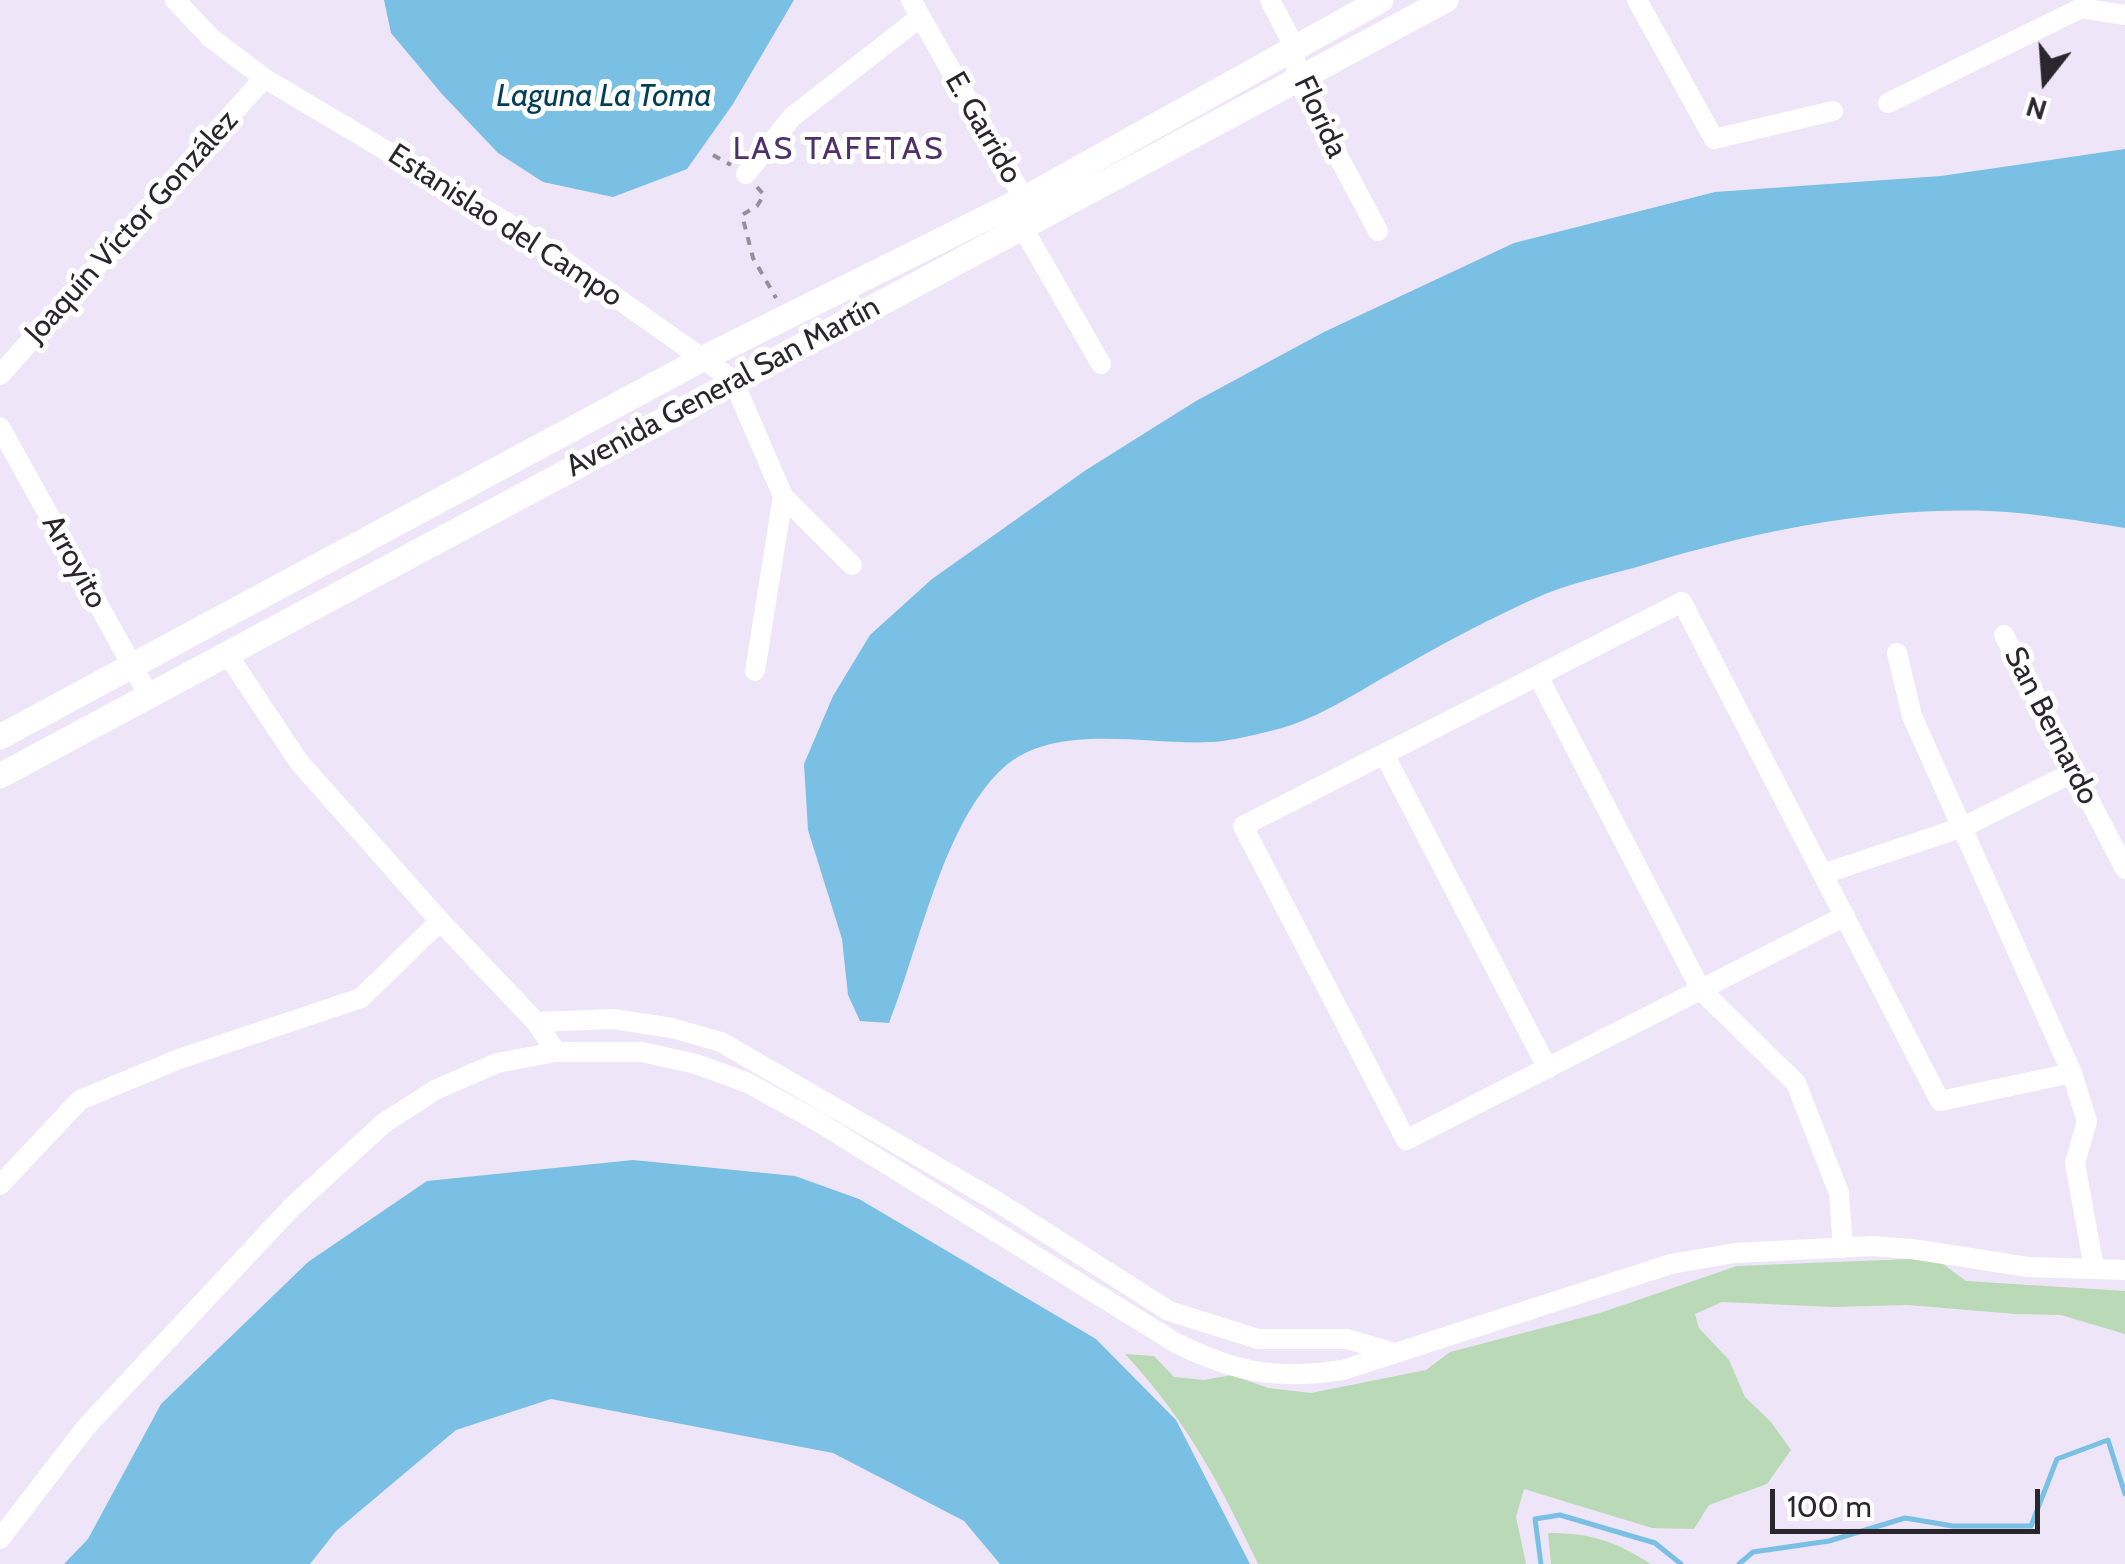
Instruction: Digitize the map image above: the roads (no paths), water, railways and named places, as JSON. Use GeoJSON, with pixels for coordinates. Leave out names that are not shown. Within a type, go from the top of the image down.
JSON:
{"type":"FeatureCollection","features":[{"type":"Feature","properties":{"kind":"main road","name":"Avenida General San Martín"},"geometry":{"type":"LineString","coordinates":[[0,737],[704,358],[1024,199],[1381,0]]}},
{"type":"Feature","properties":{"kind":"main road","name":"Avenida General San Martín"},"geometry":{"type":"LineString","coordinates":[[0,776],[1446,0]]}},
{"type":"Feature","properties":{"kind":"street","name":"Estanislao del Campo"},"geometry":{"type":"LineString","coordinates":[[175,0],[211,38],[264,78],[523,232],[733,380],[783,496],[852,565]]}},
{"type":"Feature","properties":{"kind":"street","name":"Florida"},"geometry":{"type":"LineString","coordinates":[[1270,0],[1294,46],[1297,79],[1378,231]]}},
{"type":"Feature","properties":{"kind":"street"},"geometry":{"type":"LineString","coordinates":[[1637,0],[1714,139],[1832,111]]}},
{"type":"Feature","properties":{"kind":"street"},"geometry":{"type":"LineString","coordinates":[[1888,104],[2080,4],[2125,15]]}},
{"type":"Feature","properties":{"kind":"street"},"geometry":{"type":"LineString","coordinates":[[746,174],[792,117],[915,9]]}},
{"type":"Feature","properties":{"kind":"street","name":"E. Garrido"},"geometry":{"type":"LineString","coordinates":[[915,9],[1024,199],[1023,228]]}},
{"type":"Feature","properties":{"kind":"street","name":"Joaquín Víctor González"},"geometry":{"type":"LineString","coordinates":[[0,375],[264,78]]}},
{"type":"Feature","properties":{"kind":"street"},"geometry":{"type":"LineString","coordinates":[[1023,228],[1101,364]]}},
{"type":"Feature","properties":{"kind":"street","name":"Arroyito"},"geometry":{"type":"LineString","coordinates":[[0,428],[149,696]]}},
{"type":"Feature","properties":{"kind":"street"},"geometry":{"type":"LineString","coordinates":[[755,671],[783,496]]}},
{"type":"Feature","properties":{"kind":"street"},"geometry":{"type":"LineString","coordinates":[[1846,916],[1406,1140],[1243,826],[1682,602],[1846,916],[1940,1101],[2072,1073]]}},
{"type":"Feature","properties":{"kind":"street","name":"San Bernardo"},"geometry":{"type":"LineString","coordinates":[[2004,636],[2125,869]]}},
{"type":"Feature","properties":{"kind":"street"},"geometry":{"type":"LineString","coordinates":[[1897,653],[1912,716],[2072,1073],[2087,1121],[2075,1163],[2094,1268]]}},
{"type":"Feature","properties":{"kind":"street"},"geometry":{"type":"LineString","coordinates":[[228,655],[299,762],[536,1022],[556,1052]]}},
{"type":"Feature","properties":{"kind":"street"},"geometry":{"type":"LineString","coordinates":[[1538,676],[1701,990],[1796,1083],[1839,1193],[1842,1248]]}},
{"type":"Feature","properties":{"kind":"street"},"geometry":{"type":"LineString","coordinates":[[1384,754],[1548,1068]]}},
{"type":"Feature","properties":{"kind":"street"},"geometry":{"type":"LineString","coordinates":[[1822,874],[1963,827],[2074,772]]}},
{"type":"Feature","properties":{"kind":"street"},"geometry":{"type":"LineString","coordinates":[[0,1184],[80,1100],[179,1059],[361,998],[440,921]]}},
{"type":"Feature","properties":{"kind":"street"},"geometry":{"type":"LineString","coordinates":[[536,1022],[613,1019],[672,1028],[722,1042],[996,1201],[1168,1312],[1258,1339],[1347,1339],[1395,1353]]}},
{"type":"Feature","properties":{"kind":"street"},"geometry":{"type":"LineString","coordinates":[[0,1539],[86,1427],[292,1207],[384,1123],[435,1090],[497,1063],[556,1052],[642,1052],[696,1064],[748,1083],[817,1121],[1176,1344],[1216,1363],[1256,1374],[1300,1376],[1343,1370],[1671,1264],[1735,1253],[1912,1248],[2028,1267],[2125,1270]]}},
{"type":"Feature","properties":{"kind":"water","name":"Laguna La Toma"},"geometry":{"type":"Polygon","coordinates":[[[384,0],[794,0],[733,104],[687,169],[613,197],[543,182],[498,153],[391,33],[384,0]]]}},
{"type":"Feature","properties":{"kind":"water"},"geometry":{"type":"Polygon","coordinates":[[[2125,149],[2125,528],[2024,514],[1946,511],[1860,517],[1773,532],[1545,594],[1466,632],[1324,711],[1282,728],[1223,741],[1078,740],[1025,753],[1002,769],[964,821],[935,888],[889,1023],[860,1021],[848,995],[842,939],[808,830],[804,764],[833,696],[870,635],[932,579],[1086,470],[1196,401],[1324,332],[1514,243],[1715,192],[1941,176],[2125,149]]]}},
{"type":"Feature","properties":{"kind":"water"},"geometry":{"type":"Polygon","coordinates":[[[633,1160],[795,1176],[859,1199],[1096,1339],[1176,1420],[1250,1564],[1000,1564],[964,1521],[833,1453],[551,1399],[456,1430],[336,1531],[310,1564],[64,1564],[88,1539],[161,1404],[308,1262],[427,1181],[633,1160]]]}},
{"type":"Feature","properties":{"kind":"waterway"},"geometry":{"type":"LineString","coordinates":[[1739,1564],[1753,1552],[1829,1541],[1905,1518],[1953,1526],[2031,1526],[2057,1459],[2108,1440],[2125,1494]]}},
{"type":"Feature","properties":{"kind":"waterway"},"geometry":{"type":"LineString","coordinates":[[1541,1564],[1535,1519],[1560,1515],[1655,1543],[1681,1564]]}},
{"type":"Feature","properties":{"kind":"district","name":"LAS TAFETAS"},"geometry":{"type":"Point","coordinates":[839,150]}}]}
